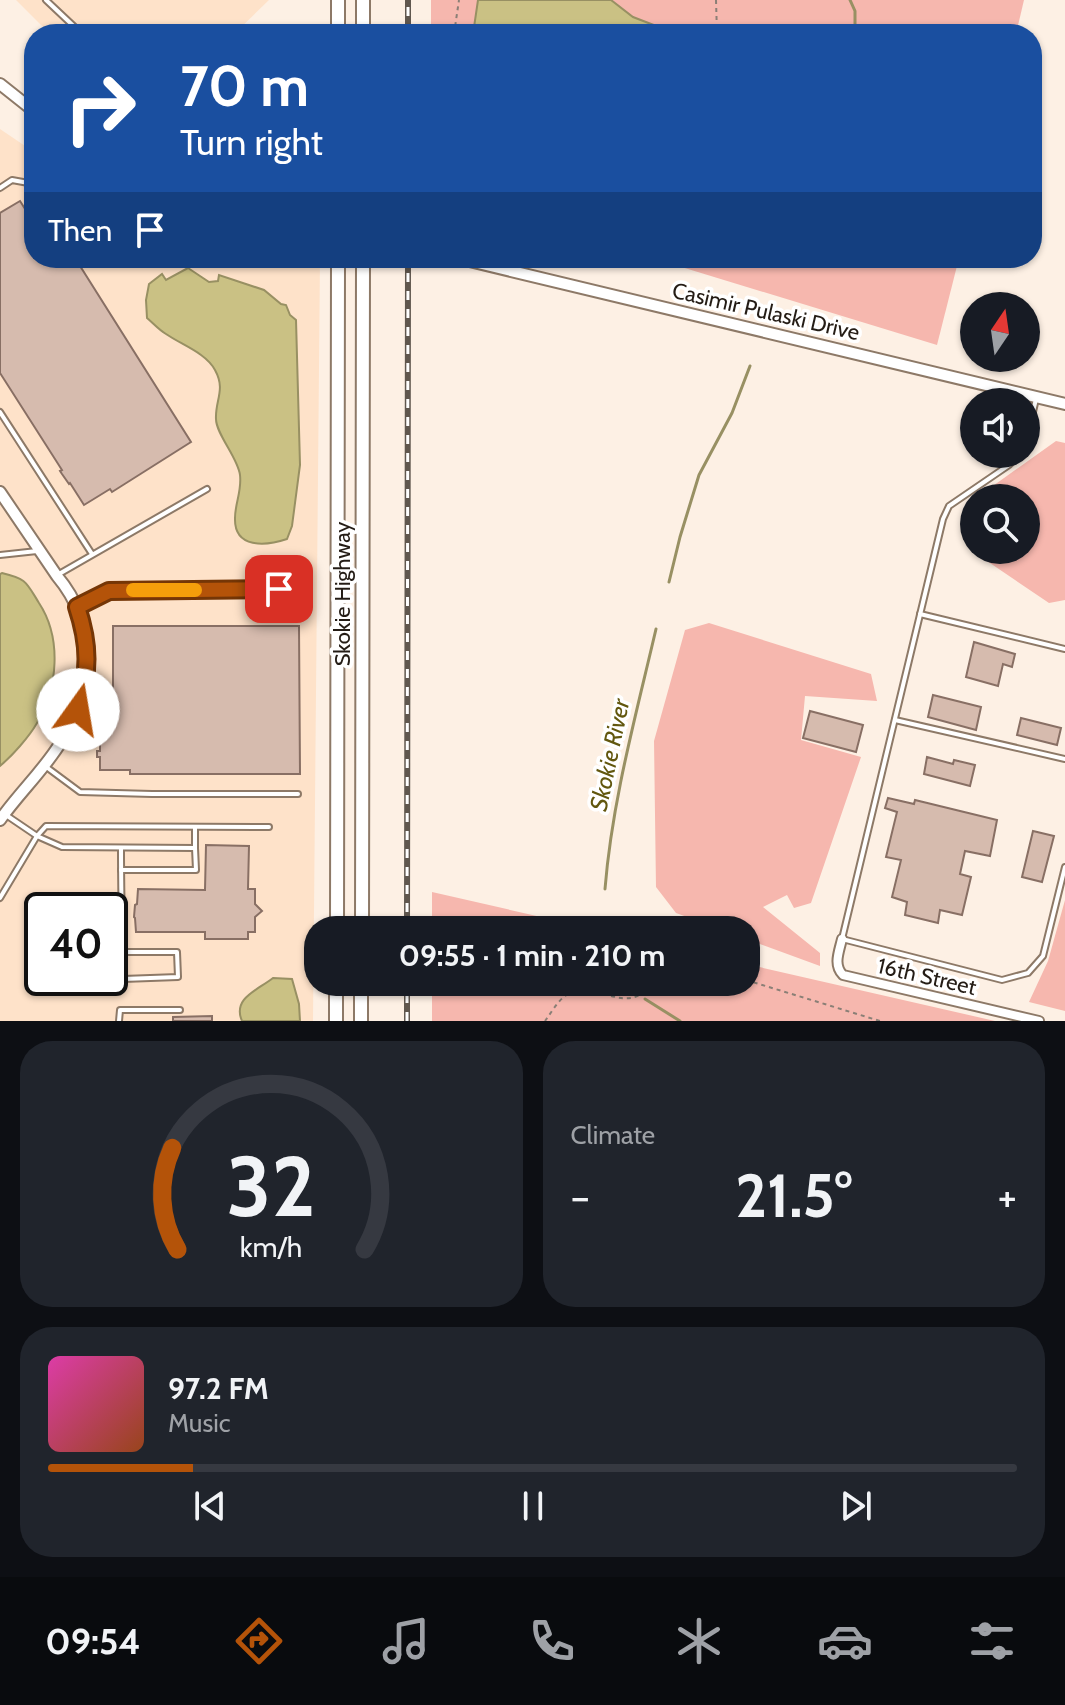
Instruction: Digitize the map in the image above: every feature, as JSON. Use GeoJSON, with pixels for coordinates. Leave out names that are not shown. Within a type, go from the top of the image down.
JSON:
{"type":"FeatureCollection","features":[{"type":"Feature","properties":{"kind":"highway"},"geometry":{"type":"LineString","coordinates":[[338,0],[338,24]]}},
{"type":"Feature","properties":{"kind":"highway"},"geometry":{"type":"LineString","coordinates":[[363,0],[363,24]]}},
{"type":"Feature","properties":{"kind":"highway","name":"Skokie Highway"},"geometry":{"type":"LineString","coordinates":[[337,916],[338,268]]}},
{"type":"Feature","properties":{"kind":"highway","name":"Skokie Highway"},"geometry":{"type":"LineString","coordinates":[[362,916],[363,268]]}},
{"type":"Feature","properties":{"kind":"highway"},"geometry":{"type":"LineString","coordinates":[[336,996],[336,1021]]}},
{"type":"Feature","properties":{"kind":"highway"},"geometry":{"type":"LineString","coordinates":[[361,996],[361,1021]]}},
{"type":"Feature","properties":{"kind":"street"},"geometry":{"type":"LineString","coordinates":[[0,84],[24,103]]}},
{"type":"Feature","properties":{"kind":"street","name":"Casimir Pulaski Drive"},"geometry":{"type":"LineString","coordinates":[[499,268],[999,388]]}},
{"type":"Feature","properties":{"kind":"street","name":"Casimir Pulaski Drive"},"geometry":{"type":"LineString","coordinates":[[1040,398],[1065,404]]}},
{"type":"Feature","properties":{"kind":"street"},"geometry":{"type":"LineString","coordinates":[[2,498],[67,588],[77,607],[87,652],[78,710],[43,765],[3,811]]}},
{"type":"Feature","properties":{"kind":"street","name":"16th Street"},"geometry":{"type":"LineString","coordinates":[[842,939],[836,964],[843,975],[1039,1021]]}},
{"type":"Feature","properties":{"kind":"lane"},"geometry":{"type":"LineString","coordinates":[[46,0],[71,24]]}},
{"type":"Feature","properties":{"kind":"lane"},"geometry":{"type":"LineString","coordinates":[[0,188],[12,180],[24,182]]}},
{"type":"Feature","properties":{"kind":"lane"},"geometry":{"type":"LineString","coordinates":[[0,412],[92,555]]}},
{"type":"Feature","properties":{"kind":"lane"},"geometry":{"type":"LineString","coordinates":[[1005,468],[949,506],[943,519],[842,939],[1002,980],[1028,973],[1043,956],[1065,867]]}},
{"type":"Feature","properties":{"kind":"lane"},"geometry":{"type":"LineString","coordinates":[[57,576],[207,489]]}},
{"type":"Feature","properties":{"kind":"lane"},"geometry":{"type":"LineString","coordinates":[[0,555],[40,551]]}},
{"type":"Feature","properties":{"kind":"lane"},"geometry":{"type":"LineString","coordinates":[[77,607],[109,591],[279,589]]}},
{"type":"Feature","properties":{"kind":"lane"},"geometry":{"type":"LineString","coordinates":[[920,614],[1065,649]]}},
{"type":"Feature","properties":{"kind":"lane"},"geometry":{"type":"LineString","coordinates":[[895,720],[1065,759]]}},
{"type":"Feature","properties":{"kind":"lane"},"geometry":{"type":"LineString","coordinates":[[43,765],[80,792],[298,794]]}},
{"type":"Feature","properties":{"kind":"lane"},"geometry":{"type":"LineString","coordinates":[[3,811],[37,836],[62,847],[195,848]]}},
{"type":"Feature","properties":{"kind":"lane"},"geometry":{"type":"LineString","coordinates":[[0,898],[46,826],[269,827]]}},
{"type":"Feature","properties":{"kind":"lane"},"geometry":{"type":"LineString","coordinates":[[121,870],[196,870],[195,827]]}},
{"type":"Feature","properties":{"kind":"lane"},"geometry":{"type":"LineString","coordinates":[[121,848],[121,892]]}},
{"type":"Feature","properties":{"kind":"lane"},"geometry":{"type":"LineString","coordinates":[[122,952],[177,952],[178,977],[123,979],[122,952]]}},
{"type":"Feature","properties":{"kind":"lane"},"geometry":{"type":"LineString","coordinates":[[119,1021],[120,1010],[180,1010]]}},
{"type":"Feature","properties":{"kind":"path"},"geometry":{"type":"LineString","coordinates":[[455,24],[459,0]]}},
{"type":"Feature","properties":{"kind":"path"},"geometry":{"type":"LineString","coordinates":[[716,0],[717,24]]}},
{"type":"Feature","properties":{"kind":"path"},"geometry":{"type":"LineString","coordinates":[[760,984],[880,1021]]}},
{"type":"Feature","properties":{"kind":"path"},"geometry":{"type":"LineString","coordinates":[[545,1021],[566,996]]}},
{"type":"Feature","properties":{"kind":"path"},"geometry":{"type":"LineString","coordinates":[[608,996],[630,999],[640,996]]}},
{"type":"Feature","properties":{"kind":"shaded area"},"geometry":{"type":"Polygon","coordinates":[[[16,0],[269,0],[244,24],[40,24],[16,0]]]}},
{"type":"Feature","properties":{"kind":"shaded area"},"geometry":{"type":"Polygon","coordinates":[[[431,0],[1024,0],[1018,24],[431,24],[431,0]]]}},
{"type":"Feature","properties":{"kind":"shaded area"},"geometry":{"type":"Polygon","coordinates":[[[478,0],[611,0],[633,17],[651,24],[474,24],[478,0]]]}},
{"type":"Feature","properties":{"kind":"shaded area"},"geometry":{"type":"Polygon","coordinates":[[[0,129],[24,145],[24,268],[320,268],[314,916],[304,916],[304,996],[313,996],[313,1021],[0,1021],[0,129]]]}},
{"type":"Feature","properties":{"kind":"shaded area"},"geometry":{"type":"Polygon","coordinates":[[[188,268],[209,282],[218,281],[219,275],[264,290],[286,305],[296,320],[300,465],[292,526],[287,539],[261,544],[245,540],[240,535],[235,518],[240,475],[217,425],[220,389],[215,370],[206,359],[147,318],[149,284],[162,274],[166,280],[188,268]]]}},
{"type":"Feature","properties":{"kind":"shaded area"},"geometry":{"type":"Polygon","coordinates":[[[685,268],[956,268],[937,345],[685,268]]]}},
{"type":"Feature","properties":{"kind":"shaded area"},"geometry":{"type":"Polygon","coordinates":[[[1056,441],[1065,443],[1065,600],[1049,603],[991,564],[1040,564],[1040,484],[996,484],[1018,468],[1040,468],[1040,452],[1056,441]]]}},
{"type":"Feature","properties":{"kind":"shaded area"},"geometry":{"type":"Polygon","coordinates":[[[0,574],[25,582],[39,603],[51,632],[54,663],[49,694],[37,723],[0,766],[0,574]]]}},
{"type":"Feature","properties":{"kind":"shaded area"},"geometry":{"type":"Polygon","coordinates":[[[709,623],[871,674],[877,701],[805,696],[801,740],[861,757],[811,903],[794,908],[787,895],[763,907],[820,953],[820,966],[760,944],[760,916],[684,916],[676,913],[656,887],[654,741],[685,630],[709,623]]]}},
{"type":"Feature","properties":{"kind":"shaded area"},"geometry":{"type":"Polygon","coordinates":[[[432,892],[537,916],[432,916],[432,892]]]}},
{"type":"Feature","properties":{"kind":"shaded area"},"geometry":{"type":"Polygon","coordinates":[[[1065,900],[1065,1011],[1029,1002],[1048,961],[1065,900]]]}},
{"type":"Feature","properties":{"kind":"shaded area"},"geometry":{"type":"Polygon","coordinates":[[[760,967],[995,1021],[432,1021],[432,996],[760,996],[760,967]]]}},
{"type":"Feature","properties":{"kind":"shaded area"},"geometry":{"type":"Polygon","coordinates":[[[273,978],[292,979],[300,1021],[242,1021],[243,1000],[273,978]]]}},
{"type":"Feature","properties":{"kind":"building"},"geometry":{"type":"Polygon","coordinates":[[[20,201],[24,207],[24,268],[81,268],[191,442],[112,492],[110,489],[84,505],[0,373],[0,213],[20,201]]]}},
{"type":"Feature","properties":{"kind":"building"},"geometry":{"type":"Polygon","coordinates":[[[113,626],[299,626],[300,774],[130,774],[130,770],[100,770],[97,751],[100,751],[100,724],[105,724],[105,709],[113,709],[113,626]]]}},
{"type":"Feature","properties":{"kind":"building"},"geometry":{"type":"Polygon","coordinates":[[[974,642],[1015,654],[1012,667],[1003,664],[998,686],[966,677],[974,642]]]}},
{"type":"Feature","properties":{"kind":"building"},"geometry":{"type":"Polygon","coordinates":[[[933,695],[981,707],[976,730],[928,717],[933,695]]]}},
{"type":"Feature","properties":{"kind":"building"},"geometry":{"type":"Polygon","coordinates":[[[810,711],[863,725],[856,752],[803,738],[810,711]]]}},
{"type":"Feature","properties":{"kind":"building"},"geometry":{"type":"Polygon","coordinates":[[[1021,718],[1061,728],[1057,745],[1017,735],[1021,718]]]}},
{"type":"Feature","properties":{"kind":"building"},"geometry":{"type":"Polygon","coordinates":[[[927,757],[953,764],[954,760],[975,765],[970,786],[924,774],[927,757]]]}},
{"type":"Feature","properties":{"kind":"building"},"geometry":{"type":"Polygon","coordinates":[[[888,798],[914,804],[915,800],[997,820],[990,856],[965,851],[960,874],[971,877],[962,915],[940,910],[938,923],[905,915],[907,902],[892,897],[901,860],[886,857],[897,812],[885,808],[888,798]]]}},
{"type":"Feature","properties":{"kind":"building"},"geometry":{"type":"Polygon","coordinates":[[[1033,831],[1054,836],[1042,882],[1022,877],[1033,831]]]}},
{"type":"Feature","properties":{"kind":"building"},"geometry":{"type":"Polygon","coordinates":[[[206,845],[249,846],[248,889],[255,889],[255,904],[262,911],[255,917],[255,932],[248,932],[248,939],[205,939],[205,932],[136,932],[134,917],[138,889],[205,890],[206,845]]]}},
{"type":"Feature","properties":{"kind":"building"},"geometry":{"type":"Polygon","coordinates":[[[212,1016],[212,1021],[173,1021],[173,1017],[212,1016]]]}},
{"type":"Feature","properties":{"kind":"waterway","name":"Skokie River"},"geometry":{"type":"LineString","coordinates":[[850,0],[855,11],[855,24]]}},
{"type":"Feature","properties":{"kind":"waterway","name":"Skokie River"},"geometry":{"type":"LineString","coordinates":[[669,582],[699,475],[732,413],[750,366]]}},
{"type":"Feature","properties":{"kind":"waterway","name":"Skokie River"},"geometry":{"type":"LineString","coordinates":[[605,889],[619,791],[656,629]]}},
{"type":"Feature","properties":{"kind":"waterway","name":"Skokie River"},"geometry":{"type":"LineString","coordinates":[[645,999],[680,1021]]}},
{"type":"Feature","properties":{"kind":"railway"},"geometry":{"type":"LineString","coordinates":[[408,0],[408,24]]}},
{"type":"Feature","properties":{"kind":"railway"},"geometry":{"type":"LineString","coordinates":[[407,916],[408,268]]}},
{"type":"Feature","properties":{"kind":"railway"},"geometry":{"type":"LineString","coordinates":[[407,996],[407,1021]]}},
{"type":"Feature","properties":{"kind":"slow traffic"},"geometry":{"type":"LineString","coordinates":[[133,590],[195,590]]}},
{"type":"Feature","properties":{"kind":"route"},"geometry":{"type":"LineString","coordinates":[[78,710],[87,671],[87,652],[77,607],[109,591],[279,589]]}}]}
